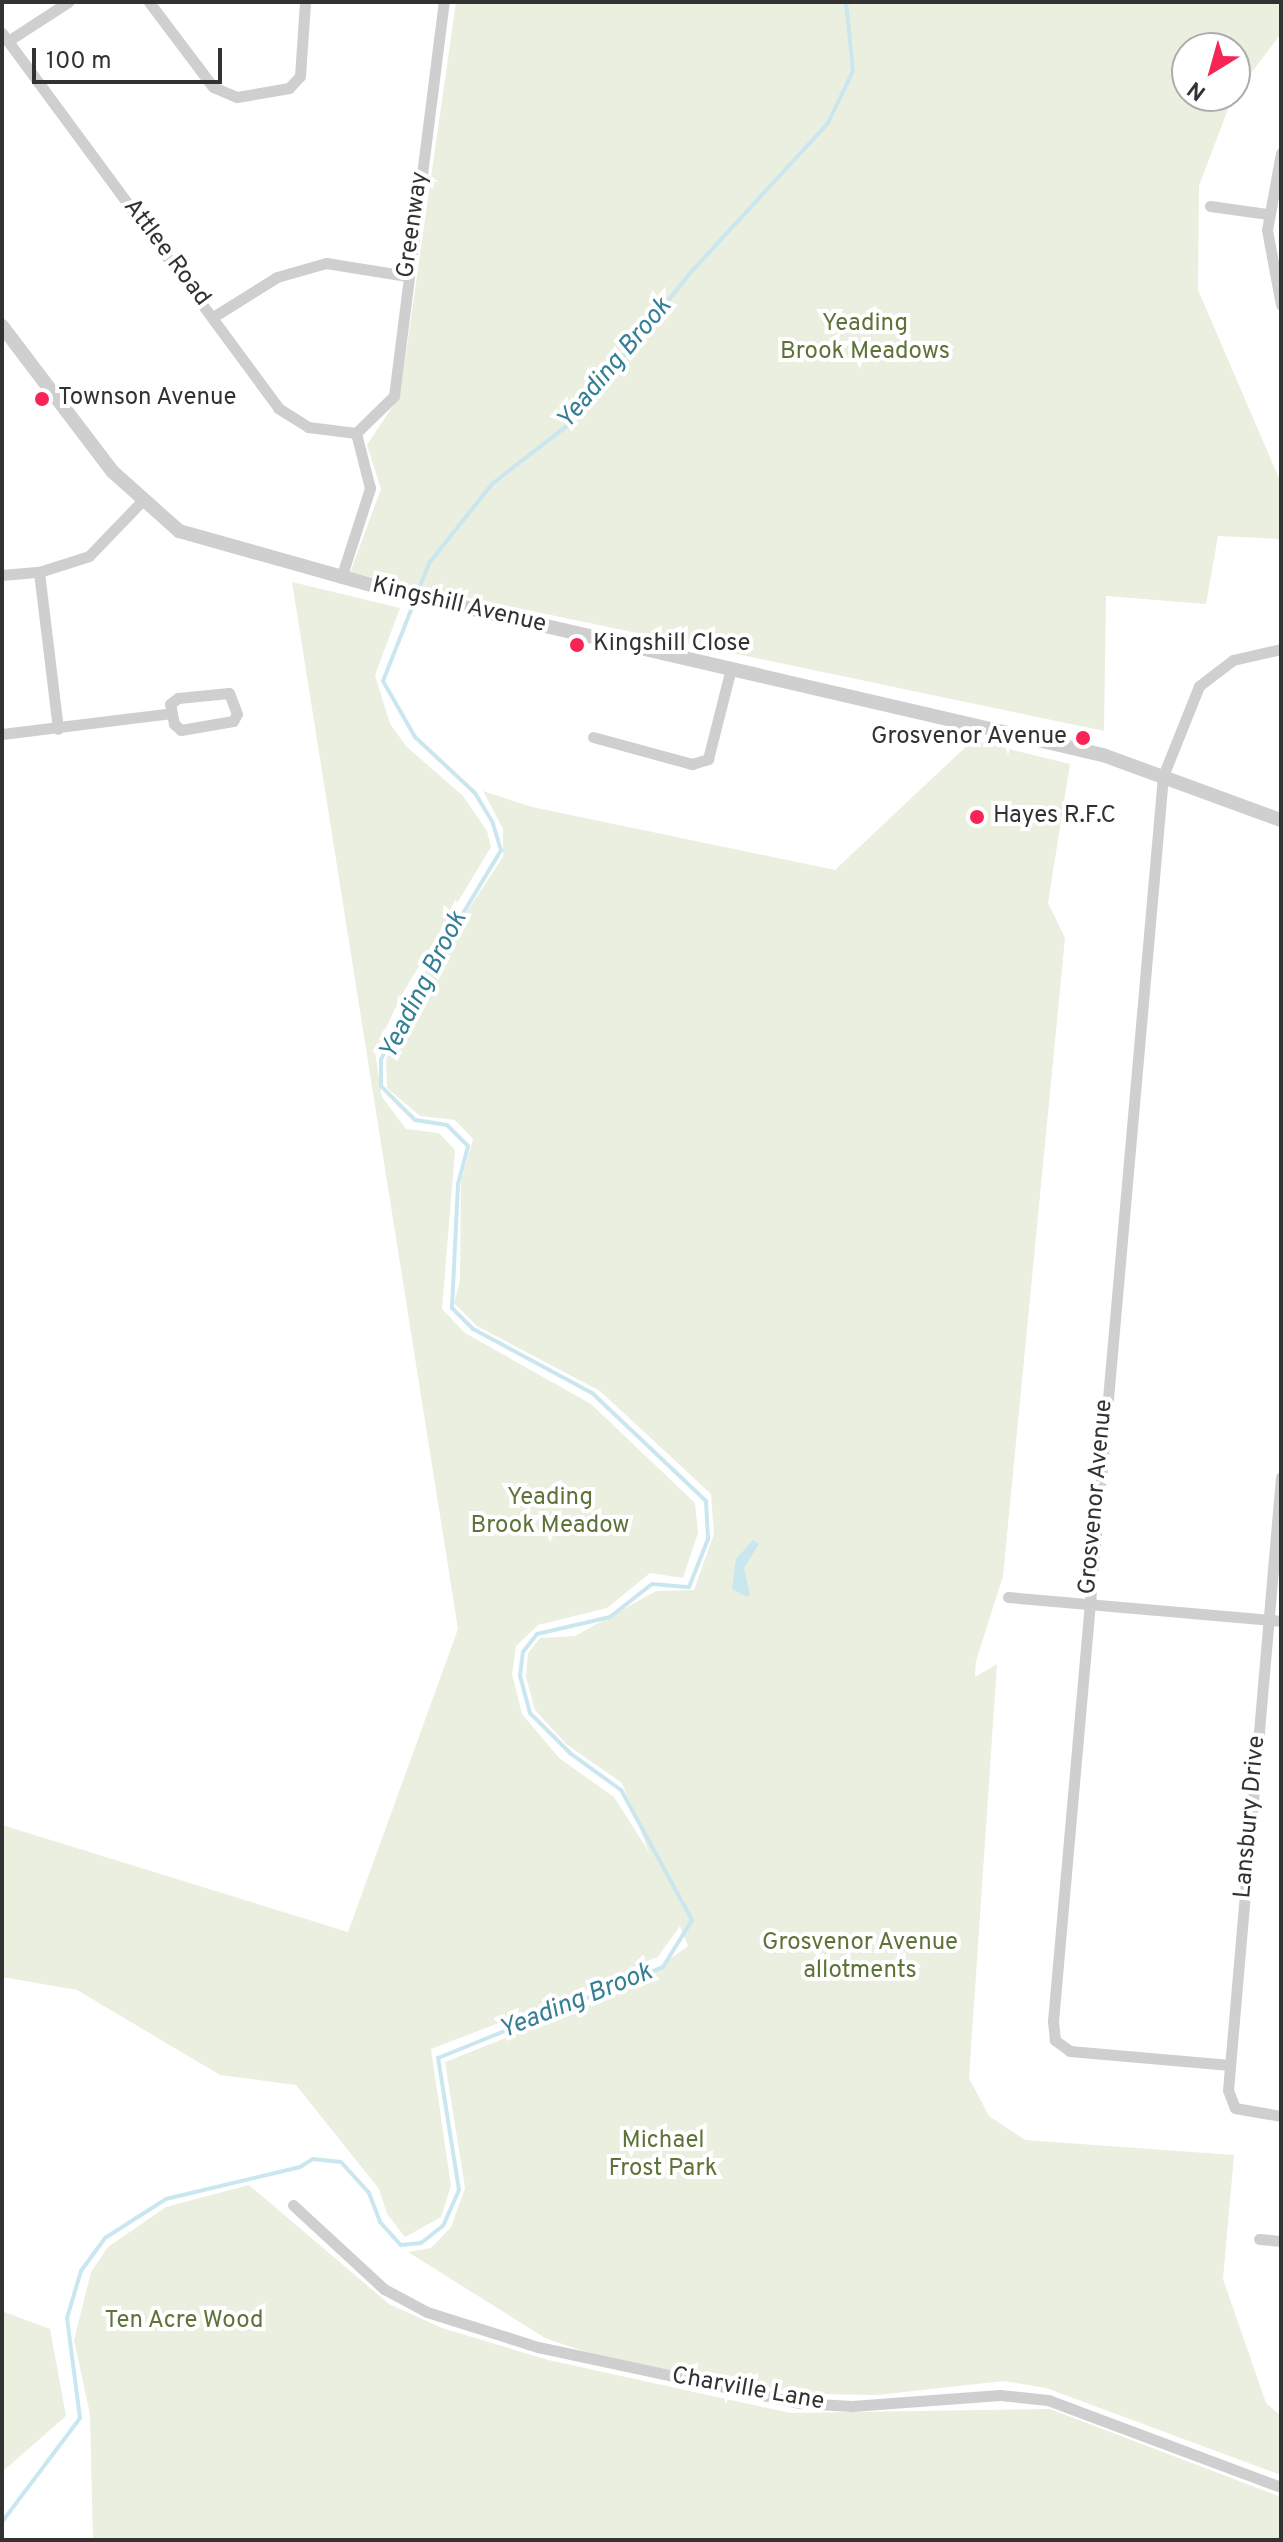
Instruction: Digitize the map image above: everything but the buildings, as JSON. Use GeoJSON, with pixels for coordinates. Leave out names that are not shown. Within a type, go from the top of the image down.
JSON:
{"type":"FeatureCollection","features":[{"type":"Feature","properties":{"kind":"street"},"geometry":{"type":"LineString","coordinates":[[5,37],[68,2]]}},
{"type":"Feature","properties":{"kind":"street"},"geometry":{"type":"LineString","coordinates":[[149,2],[213,87],[237,97],[289,88],[300,76],[305,2]]}},
{"type":"Feature","properties":{"kind":"street","name":"Greenway"},"geometry":{"type":"LineString","coordinates":[[356,433],[394,396],[444,2]]}},
{"type":"Feature","properties":{"kind":"street","name":"Attlee Road"},"geometry":{"type":"LineString","coordinates":[[5,37],[278,408],[308,427],[356,433]]}},
{"type":"Feature","properties":{"kind":"street"},"geometry":{"type":"LineString","coordinates":[[1281,153],[1268,214],[1268,247],[1281,305]]}},
{"type":"Feature","properties":{"kind":"street"},"geometry":{"type":"LineString","coordinates":[[1210,206],[1268,214]]}},
{"type":"Feature","properties":{"kind":"street"},"geometry":{"type":"LineString","coordinates":[[213,317],[277,277],[326,263],[407,276]]}},
{"type":"Feature","properties":{"kind":"street","name":"Kingshill Avenue"},"geometry":{"type":"LineString","coordinates":[[2,326],[141,502],[179,531],[341,578],[1103,755],[1281,820]]}},
{"type":"Feature","properties":{"kind":"street"},"geometry":{"type":"LineString","coordinates":[[341,578],[370,488],[356,433]]}},
{"type":"Feature","properties":{"kind":"street"},"geometry":{"type":"LineString","coordinates":[[2,575],[39,572],[89,556],[141,502]]}},
{"type":"Feature","properties":{"kind":"street"},"geometry":{"type":"LineString","coordinates":[[39,572],[58,729]]}},
{"type":"Feature","properties":{"kind":"street","name":"Grosvenor Avenue"},"geometry":{"type":"LineString","coordinates":[[1230,2065],[1070,2051],[1055,2040],[1087,1604],[1163,776],[1189,702],[1206,679],[1241,656],[1281,649]]}},
{"type":"Feature","properties":{"kind":"street"},"geometry":{"type":"LineString","coordinates":[[593,737],[692,764],[708,759],[731,668]]}},
{"type":"Feature","properties":{"kind":"street"},"geometry":{"type":"LineString","coordinates":[[229,693],[237,714],[233,721],[181,730],[172,713],[170,704],[178,698],[229,693]]}},
{"type":"Feature","properties":{"kind":"street"},"geometry":{"type":"LineString","coordinates":[[2,734],[172,713]]}},
{"type":"Feature","properties":{"kind":"street","name":"Lansbury Drive"},"geometry":{"type":"LineString","coordinates":[[1281,1477],[1230,2065],[1232,2105],[1281,2116]]}},
{"type":"Feature","properties":{"kind":"street"},"geometry":{"type":"LineString","coordinates":[[1008,1597],[1281,1621]]}},
{"type":"Feature","properties":{"kind":"street","name":"Charville Lane"},"geometry":{"type":"LineString","coordinates":[[293,2205],[384,2289],[427,2312],[538,2347],[800,2403],[852,2406],[1000,2395],[1048,2400],[1281,2487]]}},
{"type":"Feature","properties":{"kind":"street"},"geometry":{"type":"LineString","coordinates":[[1259,2239],[1281,2241]]}},
{"type":"Feature","properties":{"kind":"green space","name":"Yeading Brook Meadows"},"geometry":{"type":"Polygon","coordinates":[[[456,2],[1281,2],[1281,34],[1251,73],[1251,32],[1171,32],[1171,112],[1227,112],[1199,186],[1198,290],[1281,483],[1281,539],[1218,536],[1206,604],[1106,596],[1104,731],[350,573],[381,489],[367,445],[400,395],[456,2]]]}},
{"type":"Feature","properties":{"kind":"green space"},"geometry":{"type":"Polygon","coordinates":[[[292,582],[400,608],[375,675],[390,724],[406,746],[463,796],[487,831],[491,847],[401,996],[375,1052],[382,1097],[406,1129],[439,1133],[455,1150],[442,1309],[465,1333],[591,1404],[695,1503],[698,1533],[683,1578],[650,1573],[607,1608],[538,1625],[516,1646],[512,1674],[522,1714],[559,1758],[614,1797],[649,1852],[622,1783],[566,1744],[535,1710],[526,1677],[528,1653],[540,1638],[575,1636],[656,1591],[694,1590],[714,1534],[711,1494],[600,1391],[477,1326],[454,1303],[460,1281],[461,1181],[473,1139],[455,1120],[420,1116],[387,1088],[386,1059],[441,950],[503,857],[503,829],[483,791],[532,807],[835,870],[973,740],[1070,764],[1048,903],[1065,938],[1003,1576],[976,1661],[975,1677],[997,1664],[969,2078],[989,2116],[1025,2140],[1234,2155],[1223,2279],[1266,2403],[1281,2416],[1281,2475],[1046,2388],[1004,2381],[877,2395],[809,2394],[612,2361],[545,2338],[408,2252],[431,2248],[451,2227],[465,2188],[445,2062],[625,1991],[688,1946],[680,1926],[657,1958],[634,1971],[431,2049],[451,2186],[441,2217],[405,2237],[387,2214],[379,2189],[296,2085],[220,2075],[77,1990],[2,1977],[2,1825],[348,1932],[458,1629],[292,582]]]}},
{"type":"Feature","properties":{"kind":"green space","name":"Ten Acre Wood"},"geometry":{"type":"Polygon","coordinates":[[[249,2185],[389,2304],[442,2328],[548,2360],[790,2413],[1050,2409],[1281,2497],[1281,2540],[93,2540],[90,2414],[74,2340],[91,2272],[108,2247],[166,2207],[249,2185]]]}},
{"type":"Feature","properties":{"kind":"green space"},"geometry":{"type":"Polygon","coordinates":[[[2,2311],[50,2329],[66,2416],[2,2472],[2,2311]]]}},
{"type":"Feature","properties":{"kind":"water"},"geometry":{"type":"Polygon","coordinates":[[[753,1540],[759,1544],[744,1568],[750,1596],[745,1596],[732,1589],[736,1559],[753,1540]]]}},
{"type":"Feature","properties":{"kind":"waterway","name":"Yeading Brook"},"geometry":{"type":"LineString","coordinates":[[418,591],[430,562],[492,484],[568,425],[692,271],[828,123],[853,71],[846,2]]}},
{"type":"Feature","properties":{"kind":"waterway","name":"Yeading Brook"},"geometry":{"type":"LineString","coordinates":[[2,2522],[80,2418],[67,2318],[81,2271],[105,2238],[166,2199],[300,2167],[313,2159],[341,2162],[369,2193],[380,2222],[401,2245],[421,2243],[443,2226],[459,2190],[438,2058],[663,1967],[692,1920],[621,1790],[571,1754],[530,1713],[520,1676],[523,1652],[537,1634],[610,1617],[652,1584],[689,1587],[708,1539],[706,1501],[592,1393],[473,1329],[452,1308],[458,1184],[468,1146],[447,1125],[415,1120],[381,1086],[381,1060],[395,1026],[501,850],[493,823],[475,793],[415,737],[383,681],[415,600]]}},
{"type":"Feature","properties":{"kind":"place","name":"Townson Avenue"},"geometry":{"type":"Point","coordinates":[42,399]}},
{"type":"Feature","properties":{"kind":"place","name":"Kingshill Close"},"geometry":{"type":"Point","coordinates":[577,645]}},
{"type":"Feature","properties":{"kind":"place","name":"Grosvenor Avenue"},"geometry":{"type":"Point","coordinates":[1083,738]}},
{"type":"Feature","properties":{"kind":"place","name":"Hayes R.F.C"},"geometry":{"type":"Point","coordinates":[977,817]}},
{"type":"Feature","properties":{"kind":"park label","name":"Yeading Brook Meadow"},"geometry":{"type":"Point","coordinates":[550,1513]}},
{"type":"Feature","properties":{"kind":"park label","name":"Grosvenor Avenue allotments"},"geometry":{"type":"Point","coordinates":[860,1958]}},
{"type":"Feature","properties":{"kind":"park label","name":"Michael Frost Park"},"geometry":{"type":"Point","coordinates":[663,2156]}}]}
